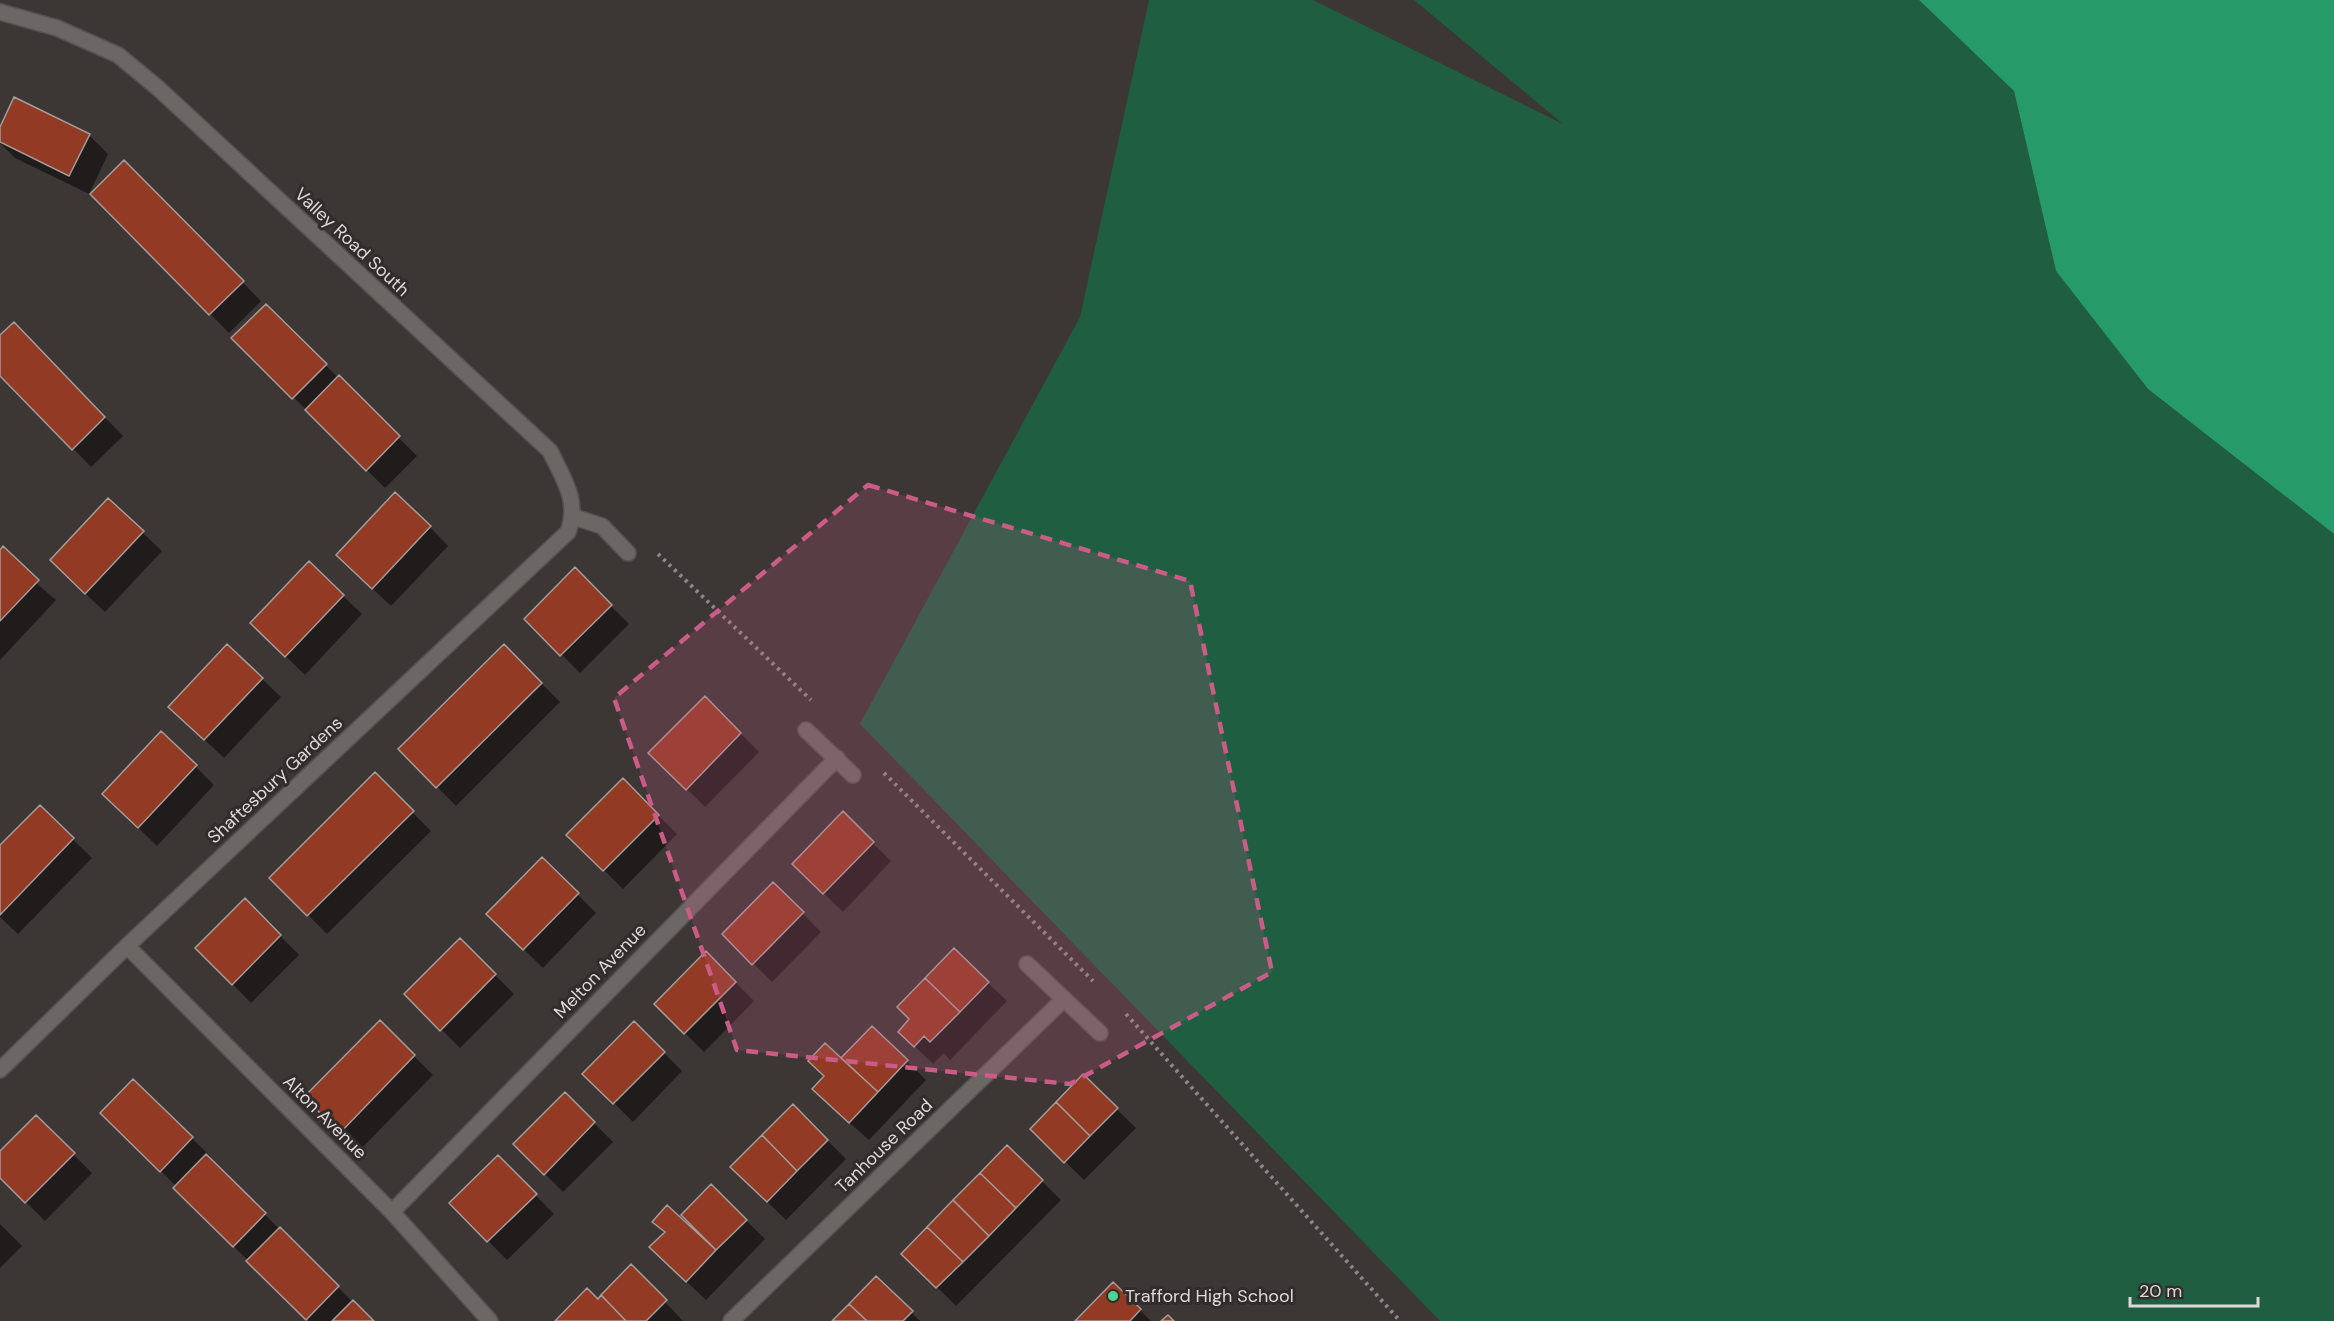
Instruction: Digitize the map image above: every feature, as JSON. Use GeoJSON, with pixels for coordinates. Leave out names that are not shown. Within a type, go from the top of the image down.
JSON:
{"type":"FeatureCollection","features":[{"type":"Feature","properties":{"kind":"street","name":"Valley Road South"},"geometry":{"type":"LineString","coordinates":[[0,12],[57,28],[118,55],[159,88],[550,451],[572,498],[574,518]]}},
{"type":"Feature","properties":{"kind":"street"},"geometry":{"type":"LineString","coordinates":[[574,518],[602,526],[628,553]]}},
{"type":"Feature","properties":{"kind":"street","name":"Shaftesbury Gardens"},"geometry":{"type":"LineString","coordinates":[[1,1068],[127,946],[568,532],[574,518]]}},
{"type":"Feature","properties":{"kind":"street"},"geometry":{"type":"LineString","coordinates":[[806,730],[853,775]]}},
{"type":"Feature","properties":{"kind":"street","name":"Melton Avenue"},"geometry":{"type":"LineString","coordinates":[[392,1212],[837,758]]}},
{"type":"Feature","properties":{"kind":"street","name":"Alton Avenue"},"geometry":{"type":"LineString","coordinates":[[127,946],[392,1212],[490,1321]]}},
{"type":"Feature","properties":{"kind":"street"},"geometry":{"type":"LineString","coordinates":[[1027,964],[1100,1032]]}},
{"type":"Feature","properties":{"kind":"street","name":"Tanhouse Road"},"geometry":{"type":"LineString","coordinates":[[731,1321],[1064,999]]}},
{"type":"Feature","properties":{"kind":"path"},"geometry":{"type":"LineString","coordinates":[[628,553],[646,551],[661,554],[812,701]]}},
{"type":"Feature","properties":{"kind":"path"},"geometry":{"type":"LineString","coordinates":[[881,770],[1098,986]]}},
{"type":"Feature","properties":{"kind":"path"},"geometry":{"type":"LineString","coordinates":[[1122,1009],[1400,1321]]}},
{"type":"Feature","properties":{"kind":"highlighted area"},"geometry":{"type":"Polygon","coordinates":[[[868,485],[1190,581],[1272,972],[1070,1084],[737,1050],[614,698],[868,485]]]}},
{"type":"Feature","properties":{"kind":"shaded area"},"geometry":{"type":"Polygon","coordinates":[[[1149,0],[1313,0],[1563,124],[1414,0],[1919,0],[2014,91],[2056,271],[2148,389],[2334,534],[2334,1321],[1440,1321],[860,724],[1080,317],[1149,0]]]}},
{"type":"Feature","properties":{"kind":"shaded area"},"geometry":{"type":"Polygon","coordinates":[[[1919,0],[2334,0],[2334,534],[2148,389],[2056,271],[2014,91],[1919,0]]]}},
{"type":"Feature","properties":{"kind":"building"},"geometry":{"type":"Polygon","coordinates":[[[14,97],[90,134],[69,176],[0,142],[0,127],[14,97]]]}},
{"type":"Feature","properties":{"kind":"building"},"geometry":{"type":"Polygon","coordinates":[[[124,160],[244,281],[209,315],[90,194],[124,160]]]}},
{"type":"Feature","properties":{"kind":"building"},"geometry":{"type":"Polygon","coordinates":[[[266,304],[327,364],[292,399],[231,338],[266,304]]]}},
{"type":"Feature","properties":{"kind":"building"},"geometry":{"type":"Polygon","coordinates":[[[14,322],[105,417],[72,450],[0,376],[0,335],[14,322]]]}},
{"type":"Feature","properties":{"kind":"building"},"geometry":{"type":"Polygon","coordinates":[[[339,375],[400,436],[366,471],[305,410],[339,375]]]}},
{"type":"Feature","properties":{"kind":"building"},"geometry":{"type":"Polygon","coordinates":[[[395,492],[431,526],[372,589],[336,555],[395,492]]]}},
{"type":"Feature","properties":{"kind":"building"},"geometry":{"type":"Polygon","coordinates":[[[108,498],[144,531],[85,594],[50,560],[108,498]]]}},
{"type":"Feature","properties":{"kind":"building"},"geometry":{"type":"Polygon","coordinates":[[[3,546],[39,580],[0,621],[0,550],[3,546]]]}},
{"type":"Feature","properties":{"kind":"building"},"geometry":{"type":"Polygon","coordinates":[[[309,561],[344,595],[285,657],[250,623],[309,561]]]}},
{"type":"Feature","properties":{"kind":"building"},"geometry":{"type":"Polygon","coordinates":[[[575,567],[612,605],[560,656],[524,619],[575,567]]]}},
{"type":"Feature","properties":{"kind":"building"},"geometry":{"type":"Polygon","coordinates":[[[227,644],[263,678],[204,740],[168,707],[227,644]]]}},
{"type":"Feature","properties":{"kind":"building"},"geometry":{"type":"Polygon","coordinates":[[[504,644],[542,683],[436,788],[398,749],[504,644]]]}},
{"type":"Feature","properties":{"kind":"building"},"geometry":{"type":"Polygon","coordinates":[[[705,696],[741,733],[686,790],[648,753],[705,696]]]}},
{"type":"Feature","properties":{"kind":"building"},"geometry":{"type":"Polygon","coordinates":[[[161,731],[197,765],[138,828],[102,794],[161,731]]]}},
{"type":"Feature","properties":{"kind":"building"},"geometry":{"type":"Polygon","coordinates":[[[375,772],[414,811],[307,916],[269,878],[375,772]]]}},
{"type":"Feature","properties":{"kind":"building"},"geometry":{"type":"Polygon","coordinates":[[[623,778],[659,815],[603,871],[566,835],[623,778]]]}},
{"type":"Feature","properties":{"kind":"building"},"geometry":{"type":"Polygon","coordinates":[[[40,805],[74,838],[0,915],[0,845],[40,805]]]}},
{"type":"Feature","properties":{"kind":"building"},"geometry":{"type":"Polygon","coordinates":[[[843,811],[874,842],[823,894],[792,864],[843,811]]]}},
{"type":"Feature","properties":{"kind":"building"},"geometry":{"type":"Polygon","coordinates":[[[542,857],[579,893],[523,950],[486,914],[542,857]]]}},
{"type":"Feature","properties":{"kind":"building"},"geometry":{"type":"Polygon","coordinates":[[[773,882],[804,912],[752,965],[722,934],[773,882]]]}},
{"type":"Feature","properties":{"kind":"building"},"geometry":{"type":"Polygon","coordinates":[[[245,898],[281,935],[232,985],[195,948],[245,898]]]}},
{"type":"Feature","properties":{"kind":"building"},"geometry":{"type":"Polygon","coordinates":[[[460,938],[496,974],[440,1031],[404,994],[460,938]]]}},
{"type":"Feature","properties":{"kind":"building"},"geometry":{"type":"Polygon","coordinates":[[[954,948],[989,982],[960,1012],[925,978],[954,948]]]}},
{"type":"Feature","properties":{"kind":"building"},"geometry":{"type":"Polygon","coordinates":[[[706,951],[736,982],[684,1034],[654,1004],[706,951]]]}},
{"type":"Feature","properties":{"kind":"building"},"geometry":{"type":"Polygon","coordinates":[[[925,978],[960,1012],[930,1042],[924,1036],[914,1047],[898,1032],[909,1019],[897,1007],[925,978]]]}},
{"type":"Feature","properties":{"kind":"building"},"geometry":{"type":"Polygon","coordinates":[[[380,1020],[415,1055],[340,1133],[304,1097],[380,1020]]]}},
{"type":"Feature","properties":{"kind":"building"},"geometry":{"type":"Polygon","coordinates":[[[634,1021],[665,1052],[613,1104],[582,1074],[634,1021]]]}},
{"type":"Feature","properties":{"kind":"building"},"geometry":{"type":"Polygon","coordinates":[[[872,1026],[908,1060],[878,1092],[841,1058],[872,1026]]]}},
{"type":"Feature","properties":{"kind":"building"},"geometry":{"type":"Polygon","coordinates":[[[825,1043],[878,1092],[849,1123],[812,1089],[824,1076],[808,1061],[825,1043]]]}},
{"type":"Feature","properties":{"kind":"building"},"geometry":{"type":"Polygon","coordinates":[[[1083,1074],[1118,1108],[1090,1136],[1056,1102],[1083,1074]]]}},
{"type":"Feature","properties":{"kind":"building"},"geometry":{"type":"Polygon","coordinates":[[[133,1079],[193,1137],[160,1172],[100,1113],[133,1079]]]}},
{"type":"Feature","properties":{"kind":"building"},"geometry":{"type":"Polygon","coordinates":[[[565,1092],[595,1122],[544,1175],[513,1144],[565,1092]]]}},
{"type":"Feature","properties":{"kind":"building"},"geometry":{"type":"Polygon","coordinates":[[[1056,1102],[1090,1136],[1064,1163],[1030,1129],[1056,1102]]]}},
{"type":"Feature","properties":{"kind":"building"},"geometry":{"type":"Polygon","coordinates":[[[793,1104],[828,1140],[797,1171],[762,1135],[793,1104]]]}},
{"type":"Feature","properties":{"kind":"building"},"geometry":{"type":"Polygon","coordinates":[[[36,1115],[75,1153],[25,1203],[0,1178],[0,1151],[36,1115]]]}},
{"type":"Feature","properties":{"kind":"building"},"geometry":{"type":"Polygon","coordinates":[[[762,1135],[797,1171],[767,1202],[730,1167],[762,1135]]]}},
{"type":"Feature","properties":{"kind":"building"},"geometry":{"type":"Polygon","coordinates":[[[1007,1145],[1043,1180],[1016,1208],[980,1173],[1007,1145]]]}},
{"type":"Feature","properties":{"kind":"building"},"geometry":{"type":"Polygon","coordinates":[[[206,1154],[266,1213],[233,1247],[173,1188],[206,1154]]]}},
{"type":"Feature","properties":{"kind":"building"},"geometry":{"type":"Polygon","coordinates":[[[498,1155],[537,1194],[487,1242],[449,1203],[498,1155]]]}},
{"type":"Feature","properties":{"kind":"building"},"geometry":{"type":"Polygon","coordinates":[[[980,1173],[1016,1208],[989,1236],[953,1200],[980,1173]]]}},
{"type":"Feature","properties":{"kind":"building"},"geometry":{"type":"Polygon","coordinates":[[[711,1184],[747,1220],[716,1250],[681,1215],[711,1184]]]}},
{"type":"Feature","properties":{"kind":"building"},"geometry":{"type":"Polygon","coordinates":[[[953,1200],[989,1236],[963,1262],[927,1227],[953,1200]]]}},
{"type":"Feature","properties":{"kind":"building"},"geometry":{"type":"Polygon","coordinates":[[[667,1205],[716,1250],[686,1282],[649,1247],[665,1232],[652,1222],[667,1205]]]}},
{"type":"Feature","properties":{"kind":"building"},"geometry":{"type":"Polygon","coordinates":[[[280,1227],[339,1286],[306,1320],[246,1261],[280,1227]]]}},
{"type":"Feature","properties":{"kind":"building"},"geometry":{"type":"Polygon","coordinates":[[[927,1227],[963,1262],[936,1288],[901,1254],[927,1227]]]}},
{"type":"Feature","properties":{"kind":"building"},"geometry":{"type":"Polygon","coordinates":[[[631,1264],[667,1300],[646,1321],[626,1321],[601,1295],[631,1264]]]}},
{"type":"Feature","properties":{"kind":"building"},"geometry":{"type":"Polygon","coordinates":[[[876,1276],[913,1311],[903,1321],[867,1321],[849,1304],[876,1276]]]}},
{"type":"Feature","properties":{"kind":"building","name":"Trafford High School"},"geometry":{"type":"Polygon","coordinates":[[[1113,1282],[1141,1309],[1130,1321],[1075,1321],[1113,1282]]]}},
{"type":"Feature","properties":{"kind":"building"},"geometry":{"type":"Polygon","coordinates":[[[587,1288],[598,1299],[601,1295],[626,1321],[555,1321],[587,1288]]]}},
{"type":"Feature","properties":{"kind":"building"},"geometry":{"type":"Polygon","coordinates":[[[353,1300],[374,1321],[332,1321],[353,1300]]]}},
{"type":"Feature","properties":{"kind":"building"},"geometry":{"type":"Polygon","coordinates":[[[849,1304],[867,1321],[832,1321],[849,1304]]]}},
{"type":"Feature","properties":{"kind":"building","name":"Trafford High School"},"geometry":{"type":"Polygon","coordinates":[[[1168,1315],[1174,1321],[1161,1321],[1168,1315]]]}},
{"type":"Feature","properties":{"kind":"place","name":"Trafford High School"},"geometry":{"type":"Point","coordinates":[1113,1296]}}]}
